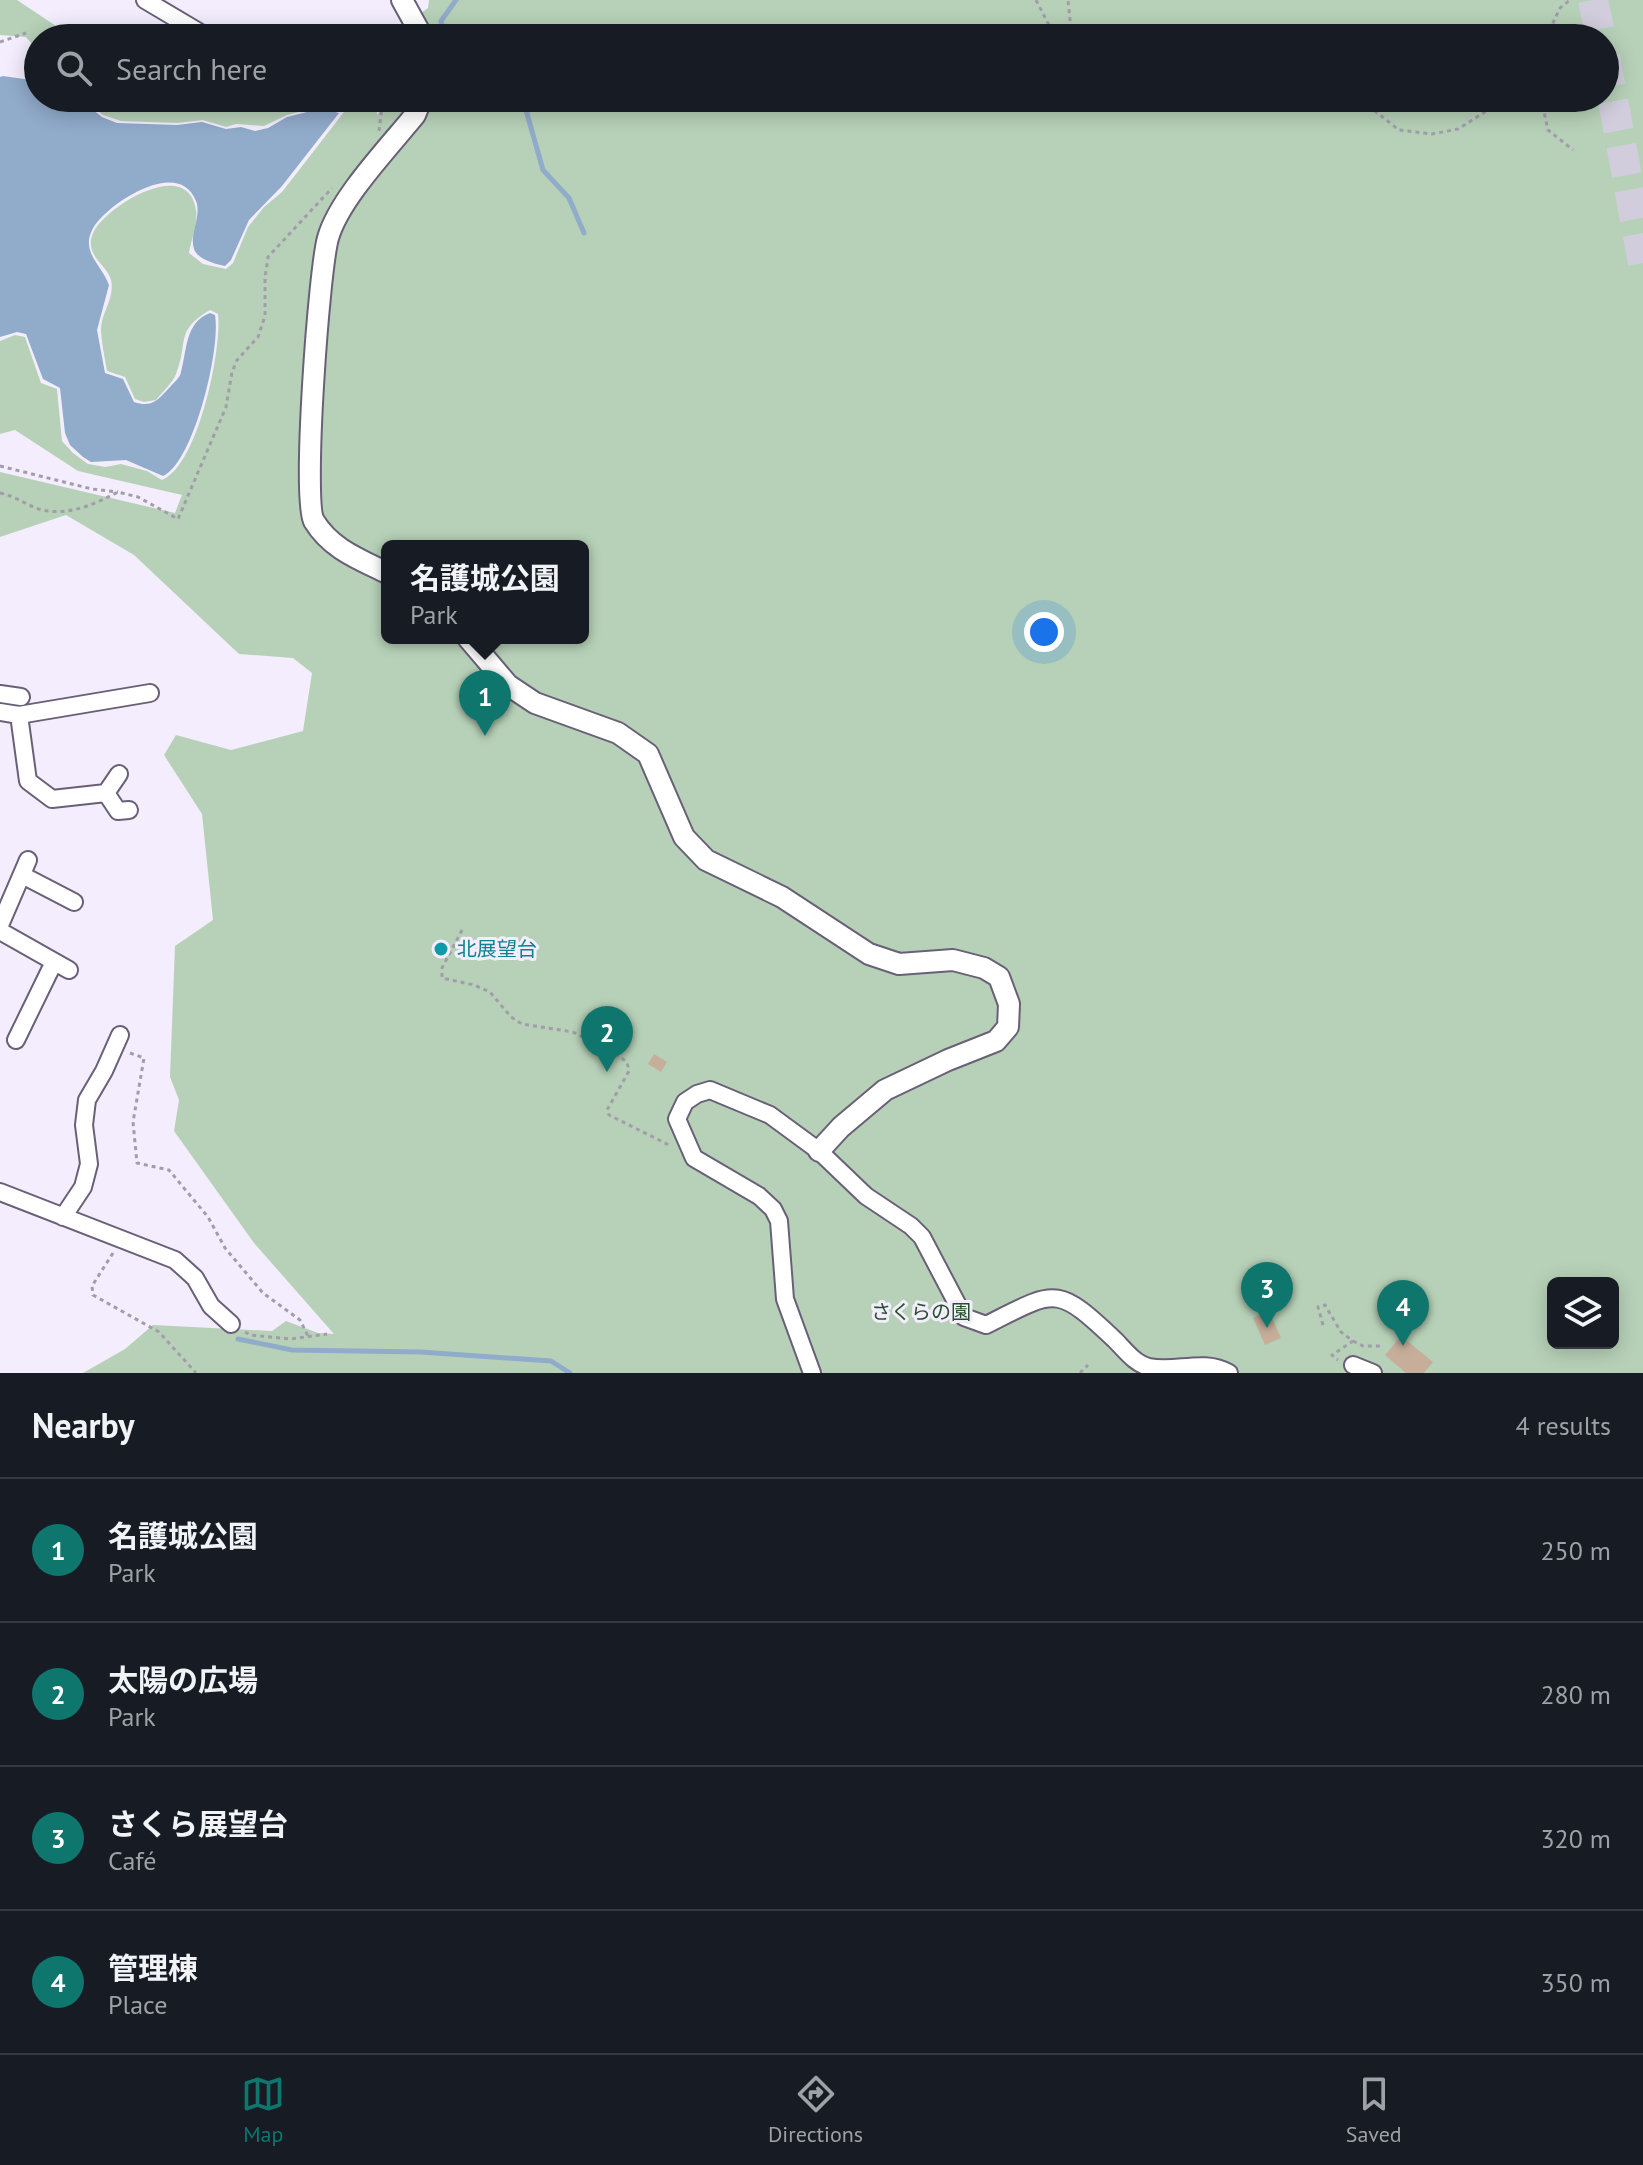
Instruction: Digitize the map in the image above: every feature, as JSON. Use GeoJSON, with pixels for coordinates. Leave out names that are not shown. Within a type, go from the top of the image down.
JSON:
{"type":"FeatureCollection","features":[{"type":"Feature","properties":{"kind":"street"},"geometry":{"type":"LineString","coordinates":[[145,0],[185,24]]}},
{"type":"Feature","properties":{"kind":"street"},"geometry":{"type":"LineString","coordinates":[[402,0],[415,24]]}},
{"type":"Feature","properties":{"kind":"street"},"geometry":{"type":"LineString","coordinates":[[381,570],[330,543],[312,519],[309,497],[314,381],[328,237],[342,208],[416,112]]}},
{"type":"Feature","properties":{"kind":"street"},"geometry":{"type":"LineString","coordinates":[[473,644],[508,685],[535,703],[618,733],[648,754],[684,837],[706,860],[782,897],[869,954],[899,964],[953,960],[984,968],[999,977],[1009,1004],[1008,1027],[996,1041],[885,1090],[841,1127],[819,1151]]}},
{"type":"Feature","properties":{"kind":"street"},"geometry":{"type":"LineString","coordinates":[[0,712],[19,715],[150,693]]}},
{"type":"Feature","properties":{"kind":"street"},"geometry":{"type":"LineString","coordinates":[[0,694],[21,697]]}},
{"type":"Feature","properties":{"kind":"street"},"geometry":{"type":"LineString","coordinates":[[19,715],[28,781],[52,799],[106,793],[119,774]]}},
{"type":"Feature","properties":{"kind":"street"},"geometry":{"type":"LineString","coordinates":[[106,793],[118,811],[129,810]]}},
{"type":"Feature","properties":{"kind":"street"},"geometry":{"type":"LineString","coordinates":[[14,1039],[61,966],[0,928],[7,890],[25,868],[74,902]]}},
{"type":"Feature","properties":{"kind":"street"},"geometry":{"type":"LineString","coordinates":[[63,1217],[83,1187],[89,1164],[84,1125],[87,1100],[118,1041]]}},
{"type":"Feature","properties":{"kind":"street"},"geometry":{"type":"LineString","coordinates":[[812,1373],[785,1299],[779,1221],[773,1209],[759,1196],[693,1156],[677,1119],[685,1102],[697,1094],[710,1090],[770,1115],[819,1151],[866,1196],[911,1226],[922,1237],[964,1317],[986,1325],[1041,1298],[1056,1297],[1073,1302],[1135,1361],[1150,1368],[1211,1365],[1229,1373]]}},
{"type":"Feature","properties":{"kind":"street"},"geometry":{"type":"LineString","coordinates":[[0,1192],[175,1260],[195,1278],[211,1306],[231,1324]]}},
{"type":"Feature","properties":{"kind":"street"},"geometry":{"type":"LineString","coordinates":[[1353,1365],[1373,1373]]}},
{"type":"Feature","properties":{"kind":"path"},"geometry":{"type":"LineString","coordinates":[[1036,0],[1048,24]]}},
{"type":"Feature","properties":{"kind":"path"},"geometry":{"type":"LineString","coordinates":[[1068,0],[1070,24]]}},
{"type":"Feature","properties":{"kind":"path"},"geometry":{"type":"LineString","coordinates":[[1553,24],[1560,8],[1570,0]]}},
{"type":"Feature","properties":{"kind":"path"},"geometry":{"type":"LineString","coordinates":[[0,42],[24,34]]}},
{"type":"Feature","properties":{"kind":"path"},"geometry":{"type":"LineString","coordinates":[[378,136],[381,112]]}},
{"type":"Feature","properties":{"kind":"path"},"geometry":{"type":"LineString","coordinates":[[1376,112],[1399,130],[1432,134],[1458,129],[1485,112]]}},
{"type":"Feature","properties":{"kind":"path"},"geometry":{"type":"LineString","coordinates":[[1544,112],[1548,130],[1573,150]]}},
{"type":"Feature","properties":{"kind":"path"},"geometry":{"type":"LineString","coordinates":[[0,466],[138,497],[178,519],[226,407],[237,360],[258,337],[265,316],[268,257],[340,180]]}},
{"type":"Feature","properties":{"kind":"path"},"geometry":{"type":"LineString","coordinates":[[0,493],[13,495],[44,510],[75,510],[94,505],[118,492]]}},
{"type":"Feature","properties":{"kind":"path"},"geometry":{"type":"LineString","coordinates":[[462,930],[442,968],[442,978],[490,992],[511,1017],[522,1024],[573,1032],[627,1062],[629,1071],[607,1110],[609,1115],[693,1156]]}},
{"type":"Feature","properties":{"kind":"path"},"geometry":{"type":"LineString","coordinates":[[118,1041],[144,1058],[133,1122],[137,1163],[169,1170],[208,1217],[225,1248],[263,1293],[300,1320],[308,1336]]}},
{"type":"Feature","properties":{"kind":"path"},"geometry":{"type":"LineString","coordinates":[[122,1240],[92,1286],[93,1295],[159,1332],[196,1373]]}},
{"type":"Feature","properties":{"kind":"path"},"geometry":{"type":"LineString","coordinates":[[1323,1325],[1318,1307],[1325,1305],[1341,1332],[1353,1341],[1363,1346],[1380,1346]]}},
{"type":"Feature","properties":{"kind":"path"},"geometry":{"type":"LineString","coordinates":[[231,1324],[250,1335],[291,1339],[327,1334]]}},
{"type":"Feature","properties":{"kind":"path"},"geometry":{"type":"LineString","coordinates":[[1353,1341],[1332,1355],[1343,1363],[1353,1365]]}},
{"type":"Feature","properties":{"kind":"path"},"geometry":{"type":"LineString","coordinates":[[1080,1373],[1088,1365]]}},
{"type":"Feature","properties":{"kind":"green space"},"geometry":{"type":"Polygon","coordinates":[[[0,0],[17,0],[53,24],[24,24],[24,37],[0,35],[0,0]]]}},
{"type":"Feature","properties":{"kind":"green space","name":"さくらの園"},"geometry":{"type":"Polygon","coordinates":[[[429,0],[1643,0],[1643,1373],[83,1373],[125,1349],[153,1325],[272,1331],[286,1321],[318,1333],[334,1334],[254,1243],[174,1131],[179,1100],[170,1077],[175,946],[213,920],[202,814],[164,755],[176,735],[231,750],[303,731],[312,673],[293,658],[239,654],[134,555],[66,515],[0,537],[0,472],[175,513],[182,495],[78,471],[15,430],[0,434],[0,341],[15,335],[25,337],[41,383],[57,389],[62,441],[88,464],[105,467],[121,464],[147,471],[162,480],[175,470],[186,453],[197,431],[212,379],[218,314],[210,310],[191,324],[184,338],[176,374],[156,400],[144,402],[135,399],[125,377],[107,371],[101,328],[112,287],[109,274],[93,253],[91,239],[102,220],[115,209],[147,190],[179,187],[190,194],[196,210],[189,253],[203,264],[226,269],[233,263],[248,227],[264,207],[282,192],[344,112],[377,112],[377,115],[379,112],[1619,112],[1619,24],[425,24],[421,13],[428,8],[429,0]]]}},
{"type":"Feature","properties":{"kind":"green space"},"geometry":{"type":"Polygon","coordinates":[[[99,112],[298,112],[264,126],[236,124],[226,127],[203,120],[177,123],[121,121],[99,112]]]}},
{"type":"Feature","properties":{"kind":"water"},"geometry":{"type":"Polygon","coordinates":[[[0,77],[24,79],[24,112],[96,112],[117,123],[177,125],[202,122],[226,129],[241,127],[255,131],[307,112],[339,113],[282,186],[249,220],[231,260],[225,266],[196,253],[193,237],[198,213],[196,201],[187,188],[175,183],[145,188],[115,205],[90,234],[90,250],[109,285],[97,330],[105,373],[123,379],[134,402],[150,403],[166,392],[180,374],[191,330],[202,317],[210,313],[215,315],[214,352],[195,428],[185,450],[163,476],[126,460],[91,462],[83,457],[70,445],[65,433],[60,388],[43,379],[26,334],[17,332],[0,337],[0,77]]]}},
{"type":"Feature","properties":{"kind":"building"},"geometry":{"type":"Polygon","coordinates":[[[654,1054],[667,1062],[661,1072],[648,1064],[654,1054]]]}},
{"type":"Feature","properties":{"kind":"building"},"geometry":{"type":"Polygon","coordinates":[[[1269,1311],[1281,1338],[1265,1345],[1253,1318],[1269,1311]]]}},
{"type":"Feature","properties":{"kind":"building"},"geometry":{"type":"Polygon","coordinates":[[[1401,1336],[1433,1362],[1424,1373],[1406,1373],[1385,1355],[1401,1336]]]}},
{"type":"Feature","properties":{"kind":"waterway"},"geometry":{"type":"LineString","coordinates":[[442,24],[456,0]]}},
{"type":"Feature","properties":{"kind":"waterway"},"geometry":{"type":"LineString","coordinates":[[527,112],[543,170],[569,198],[584,233]]}},
{"type":"Feature","properties":{"kind":"waterway"},"geometry":{"type":"LineString","coordinates":[[238,1339],[292,1350],[421,1352],[551,1361],[570,1373]]}},
{"type":"Feature","properties":{"kind":"tunnel"},"geometry":{"type":"LineString","coordinates":[[1593,0],[1598,24]]}},
{"type":"Feature","properties":{"kind":"tunnel"},"geometry":{"type":"LineString","coordinates":[[1615,112],[1643,263]]}},
{"type":"Feature","properties":{"kind":"place","name":"名護城公園"},"geometry":{"type":"Point","coordinates":[485,736]}},
{"type":"Feature","properties":{"kind":"place","name":"北展望台"},"geometry":{"type":"Point","coordinates":[441,949]}},
{"type":"Feature","properties":{"kind":"place","name":"太陽の広場"},"geometry":{"type":"Point","coordinates":[607,1072]}},
{"type":"Feature","properties":{"kind":"place","name":"さくら展望台"},"geometry":{"type":"Point","coordinates":[1267,1328]}},
{"type":"Feature","properties":{"kind":"place","name":"管理棟"},"geometry":{"type":"Point","coordinates":[1403,1346]}}]}
